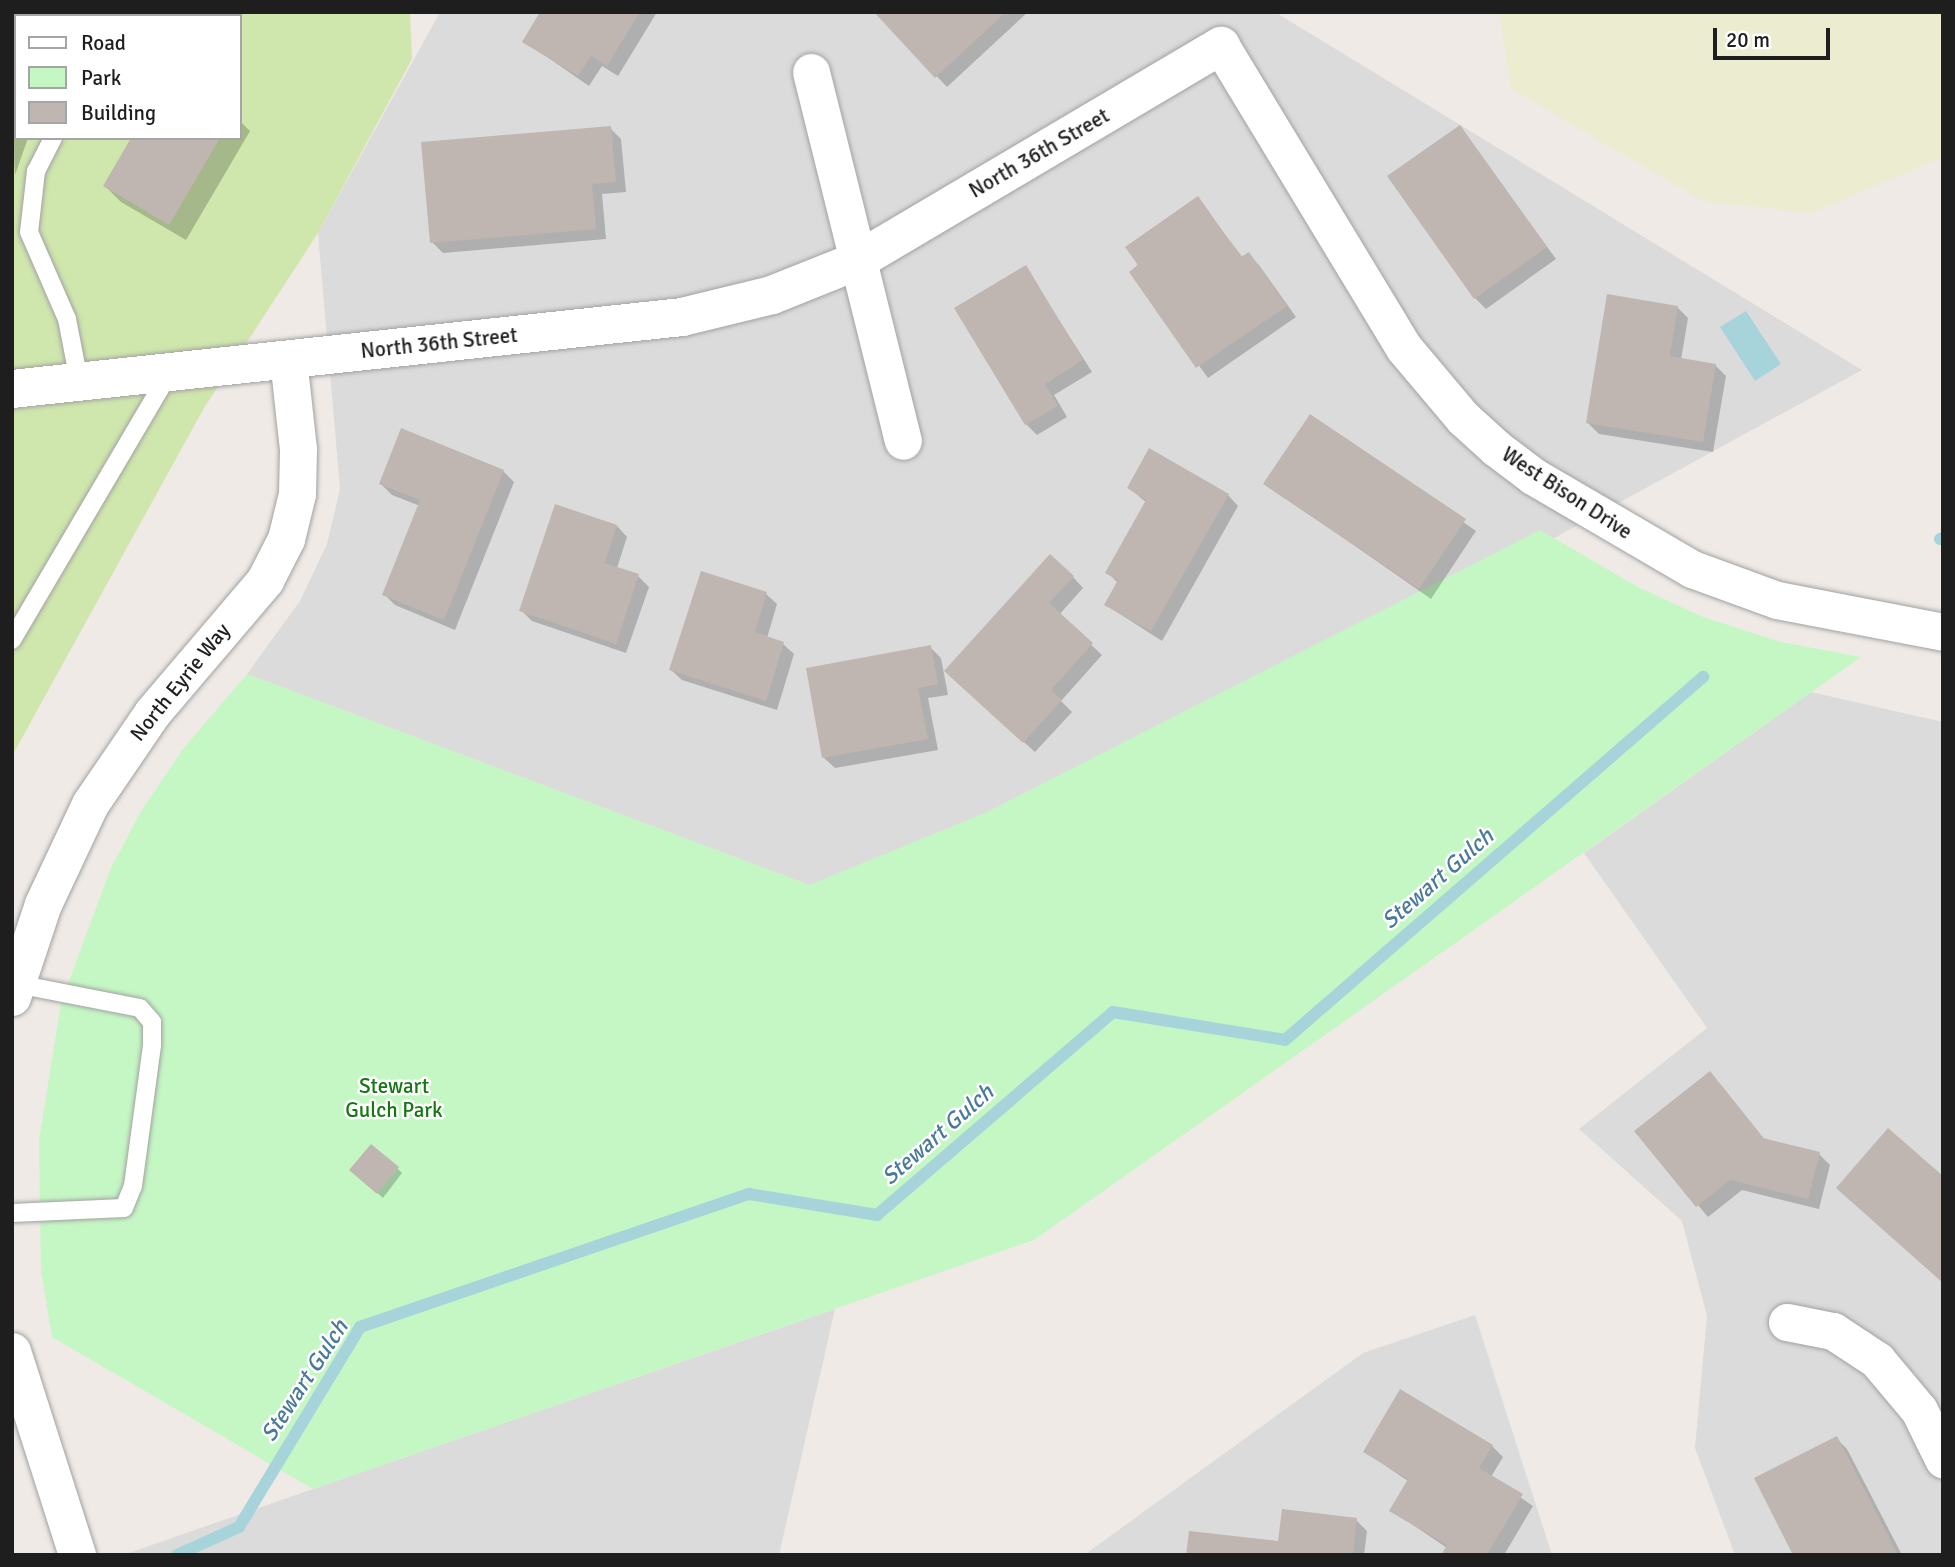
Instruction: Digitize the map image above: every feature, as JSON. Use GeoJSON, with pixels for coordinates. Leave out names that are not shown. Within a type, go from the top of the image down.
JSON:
{"type":"FeatureCollection","features":[{"type":"Feature","properties":{"kind":"street","name":"North 36th Street"},"geometry":{"type":"LineString","coordinates":[[12,388],[682,317],[772,295],[856,261],[1221,46]]}},
{"type":"Feature","properties":{"kind":"street","name":"West Bison Drive"},"geometry":{"type":"LineString","coordinates":[[1221,46],[1404,348],[1455,410],[1496,448],[1533,476],[1692,569],[1777,600],[1943,632]]}},
{"type":"Feature","properties":{"kind":"street"},"geometry":{"type":"LineString","coordinates":[[811,72],[903,441]]}},
{"type":"Feature","properties":{"kind":"street","name":"North Eyrie Way"},"geometry":{"type":"LineString","coordinates":[[14,991],[43,904],[90,804],[152,713],[265,580],[286,539],[297,494],[288,359]]}},
{"type":"Feature","properties":{"kind":"street"},"geometry":{"type":"LineString","coordinates":[[1787,1322],[1833,1331],[1877,1360],[1919,1410],[1943,1459]]}},
{"type":"Feature","properties":{"kind":"street"},"geometry":{"type":"LineString","coordinates":[[12,1351],[77,1555]]}},
{"type":"Feature","properties":{"kind":"lane"},"geometry":{"type":"LineString","coordinates":[[52,140],[36,171],[29,232],[67,319],[79,382]]}},
{"type":"Feature","properties":{"kind":"lane"},"geometry":{"type":"LineString","coordinates":[[12,640],[170,372]]}},
{"type":"Feature","properties":{"kind":"lane"},"geometry":{"type":"LineString","coordinates":[[12,1213],[124,1208],[133,1186],[152,1045],[152,1022],[140,1008],[14,991]]}},
{"type":"Feature","properties":{"kind":"shaded area"},"geometry":{"type":"Polygon","coordinates":[[[440,12],[1275,12],[1862,370],[974,855],[809,885],[247,674],[300,601],[327,544],[340,489],[318,233],[440,12]]]}},
{"type":"Feature","properties":{"kind":"shaded area"},"geometry":{"type":"Polygon","coordinates":[[[1811,692],[1943,722],[1943,1555],[1735,1555],[1695,1448],[1707,1316],[1682,1221],[1579,1129],[1707,1028],[1584,853],[1811,692]]]}},
{"type":"Feature","properties":{"kind":"shaded area"},"geometry":{"type":"Polygon","coordinates":[[[835,1309],[779,1555],[123,1555],[313,1489],[835,1309]]]}},
{"type":"Feature","properties":{"kind":"shaded area"},"geometry":{"type":"Polygon","coordinates":[[[1475,1315],[1552,1555],[1084,1555],[1363,1353],[1475,1315]]]}},
{"type":"Feature","properties":{"kind":"green space"},"geometry":{"type":"Polygon","coordinates":[[[12,12],[410,12],[412,59],[318,233],[204,408],[12,756],[12,12]]]}},
{"type":"Feature","properties":{"kind":"green space"},"geometry":{"type":"Polygon","coordinates":[[[1499,12],[1943,12],[1943,157],[1811,213],[1703,201],[1511,89],[1499,12]]]}},
{"type":"Feature","properties":{"kind":"green space","name":"Stewart Gulch Park"},"geometry":{"type":"Polygon","coordinates":[[[1540,530],[1638,587],[1703,617],[1781,642],[1861,657],[1034,1240],[313,1489],[52,1337],[41,1270],[39,1141],[61,1003],[110,870],[140,813],[183,749],[247,674],[809,885],[985,813],[1540,530]]]}},
{"type":"Feature","properties":{"kind":"water"},"geometry":{"type":"Polygon","coordinates":[[[1746,311],[1781,364],[1755,381],[1720,327],[1746,311]]]}},
{"type":"Feature","properties":{"kind":"building"},"geometry":{"type":"Polygon","coordinates":[[[540,12],[640,12],[607,66],[591,56],[578,76],[522,42],[540,12]]]}},
{"type":"Feature","properties":{"kind":"building"},"geometry":{"type":"Polygon","coordinates":[[[874,12],[1006,12],[935,78],[874,12]]]}},
{"type":"Feature","properties":{"kind":"building"},"geometry":{"type":"Polygon","coordinates":[[[12,120],[14,134],[12,141],[12,120]]]}},
{"type":"Feature","properties":{"kind":"building"},"geometry":{"type":"Polygon","coordinates":[[[1460,125],[1547,247],[1474,299],[1387,176],[1460,125]]]}},
{"type":"Feature","properties":{"kind":"building"},"geometry":{"type":"Polygon","coordinates":[[[611,126],[616,182],[592,184],[596,229],[430,243],[421,142],[611,126]]]}},
{"type":"Feature","properties":{"kind":"building"},"geometry":{"type":"Polygon","coordinates":[[[130,140],[219,140],[169,225],[103,186],[130,140]]]}},
{"type":"Feature","properties":{"kind":"building"},"geometry":{"type":"Polygon","coordinates":[[[1198,196],[1241,257],[1249,252],[1287,306],[1196,368],[1129,272],[1138,265],[1125,247],[1198,196]]]}},
{"type":"Feature","properties":{"kind":"building"},"geometry":{"type":"Polygon","coordinates":[[[1026,265],[1083,360],[1045,384],[1058,406],[1025,425],[954,308],[1026,265]]]}},
{"type":"Feature","properties":{"kind":"building"},"geometry":{"type":"Polygon","coordinates":[[[1607,294],[1678,306],[1670,356],[1716,364],[1703,442],[1586,423],[1607,294]]]}},
{"type":"Feature","properties":{"kind":"building"},"geometry":{"type":"Polygon","coordinates":[[[1310,414],[1466,519],[1419,589],[1263,484],[1310,414]]]}},
{"type":"Feature","properties":{"kind":"building"},"geometry":{"type":"Polygon","coordinates":[[[401,428],[504,470],[444,620],[382,595],[420,500],[379,484],[401,428]]]}},
{"type":"Feature","properties":{"kind":"building"},"geometry":{"type":"Polygon","coordinates":[[[1149,448],[1229,494],[1151,631],[1104,605],[1118,580],[1105,573],[1146,500],[1127,488],[1149,448]]]}},
{"type":"Feature","properties":{"kind":"building"},"geometry":{"type":"Polygon","coordinates":[[[555,504],[617,525],[605,563],[639,574],[616,644],[519,611],[555,504]]]}},
{"type":"Feature","properties":{"kind":"building"},"geometry":{"type":"Polygon","coordinates":[[[1050,554],[1074,576],[1049,603],[1093,643],[1051,690],[1062,700],[1023,743],[944,671],[1050,554]]]}},
{"type":"Feature","properties":{"kind":"building"},"geometry":{"type":"Polygon","coordinates":[[[701,571],[767,592],[755,632],[784,642],[766,701],[669,670],[701,571]]]}},
{"type":"Feature","properties":{"kind":"building"},"geometry":{"type":"Polygon","coordinates":[[[931,645],[938,684],[918,688],[928,739],[822,758],[806,668],[931,645]]]}},
{"type":"Feature","properties":{"kind":"building"},"geometry":{"type":"Polygon","coordinates":[[[1710,1071],[1763,1138],[1820,1152],[1808,1199],[1730,1180],[1696,1207],[1634,1131],[1710,1071]]]}},
{"type":"Feature","properties":{"kind":"building"},"geometry":{"type":"Polygon","coordinates":[[[1888,1128],[1943,1176],[1943,1283],[1836,1188],[1888,1128]]]}},
{"type":"Feature","properties":{"kind":"building"},"geometry":{"type":"Polygon","coordinates":[[[371,1144],[399,1167],[377,1194],[349,1170],[371,1144]]]}},
{"type":"Feature","properties":{"kind":"building"},"geometry":{"type":"Polygon","coordinates":[[[1400,1389],[1493,1445],[1479,1468],[1523,1494],[1487,1555],[1441,1555],[1447,1545],[1389,1511],[1408,1479],[1363,1452],[1400,1389]]]}},
{"type":"Feature","properties":{"kind":"building"},"geometry":{"type":"Polygon","coordinates":[[[1837,1436],[1898,1555],[1793,1555],[1754,1478],[1837,1436]]]}},
{"type":"Feature","properties":{"kind":"building"},"geometry":{"type":"Polygon","coordinates":[[[1282,1509],[1357,1518],[1353,1555],[1186,1555],[1189,1531],[1278,1541],[1282,1509]]]}},
{"type":"Feature","properties":{"kind":"waterway","name":"Stewart Gulch"},"geometry":{"type":"LineString","coordinates":[[177,1555],[239,1527],[360,1327],[749,1194],[877,1215],[1113,1012],[1285,1040],[1703,677]]}}]}
